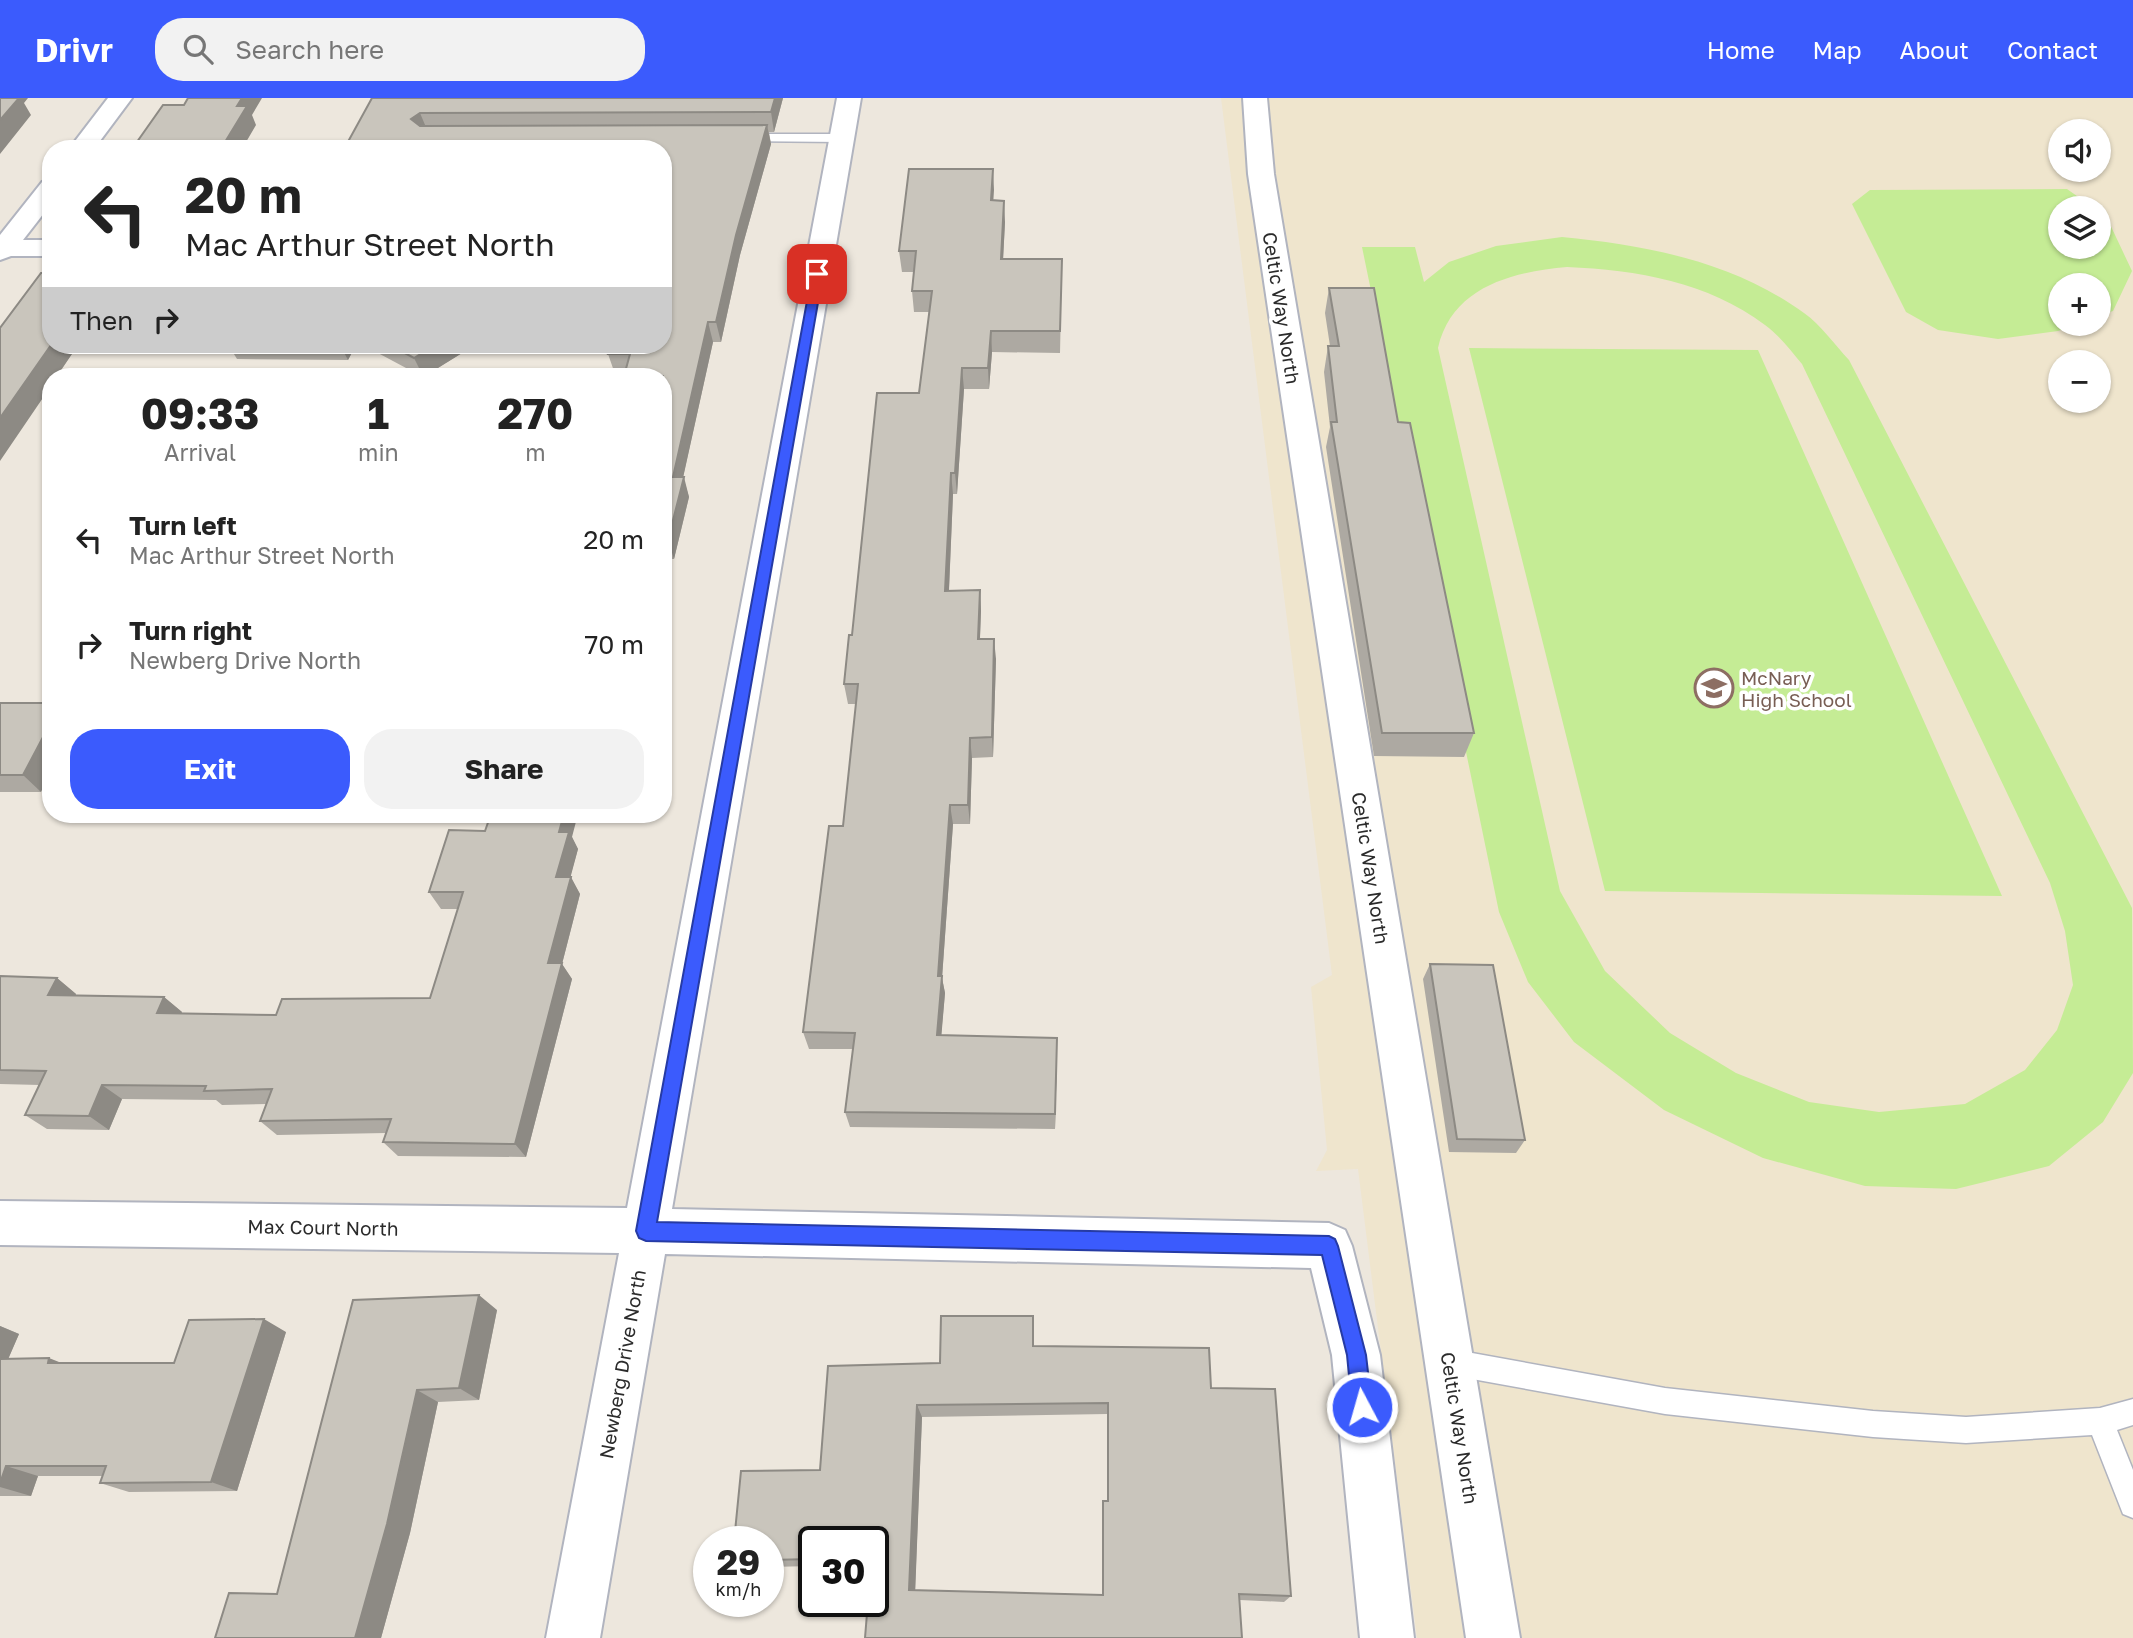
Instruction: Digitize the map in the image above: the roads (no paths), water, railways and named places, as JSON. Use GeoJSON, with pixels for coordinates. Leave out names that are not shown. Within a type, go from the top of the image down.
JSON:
{"type":"FeatureCollection","features":[{"type":"Feature","properties":{"kind":"street"},"geometry":{"type":"LineString","coordinates":[[88,140],[120,98]]}},
{"type":"Feature","properties":{"kind":"street","name":"Newberg Drive North"},"geometry":{"type":"LineString","coordinates":[[573,1638],[849,98]]}},
{"type":"Feature","properties":{"kind":"street","name":"Celtic Way North"},"geometry":{"type":"LineString","coordinates":[[1255,98],[1263,188],[1493,1638]]}},
{"type":"Feature","properties":{"kind":"street"},"geometry":{"type":"LineString","coordinates":[[1,249],[42,198]]}},
{"type":"Feature","properties":{"kind":"street"},"geometry":{"type":"LineString","coordinates":[[1,249],[42,248]]}},
{"type":"Feature","properties":{"kind":"street","name":"Max Court North"},"geometry":{"type":"LineString","coordinates":[[0,1223],[646,1231],[1329,1246],[1356,1355],[1387,1638]]}},
{"type":"Feature","properties":{"kind":"lane"},"geometry":{"type":"LineString","coordinates":[[732,138],[842,138]]}},
{"type":"Feature","properties":{"kind":"lane"},"geometry":{"type":"LineString","coordinates":[[1450,1362],[1665,1401],[1873,1424],[1965,1430],[2100,1421],[2133,1412]]}},
{"type":"Feature","properties":{"kind":"lane"},"geometry":{"type":"LineString","coordinates":[[2100,1421],[2133,1503]]}},
{"type":"Feature","properties":{"kind":"place","name":"McNary High School"},"geometry":{"type":"Point","coordinates":[1714,688]}}]}
